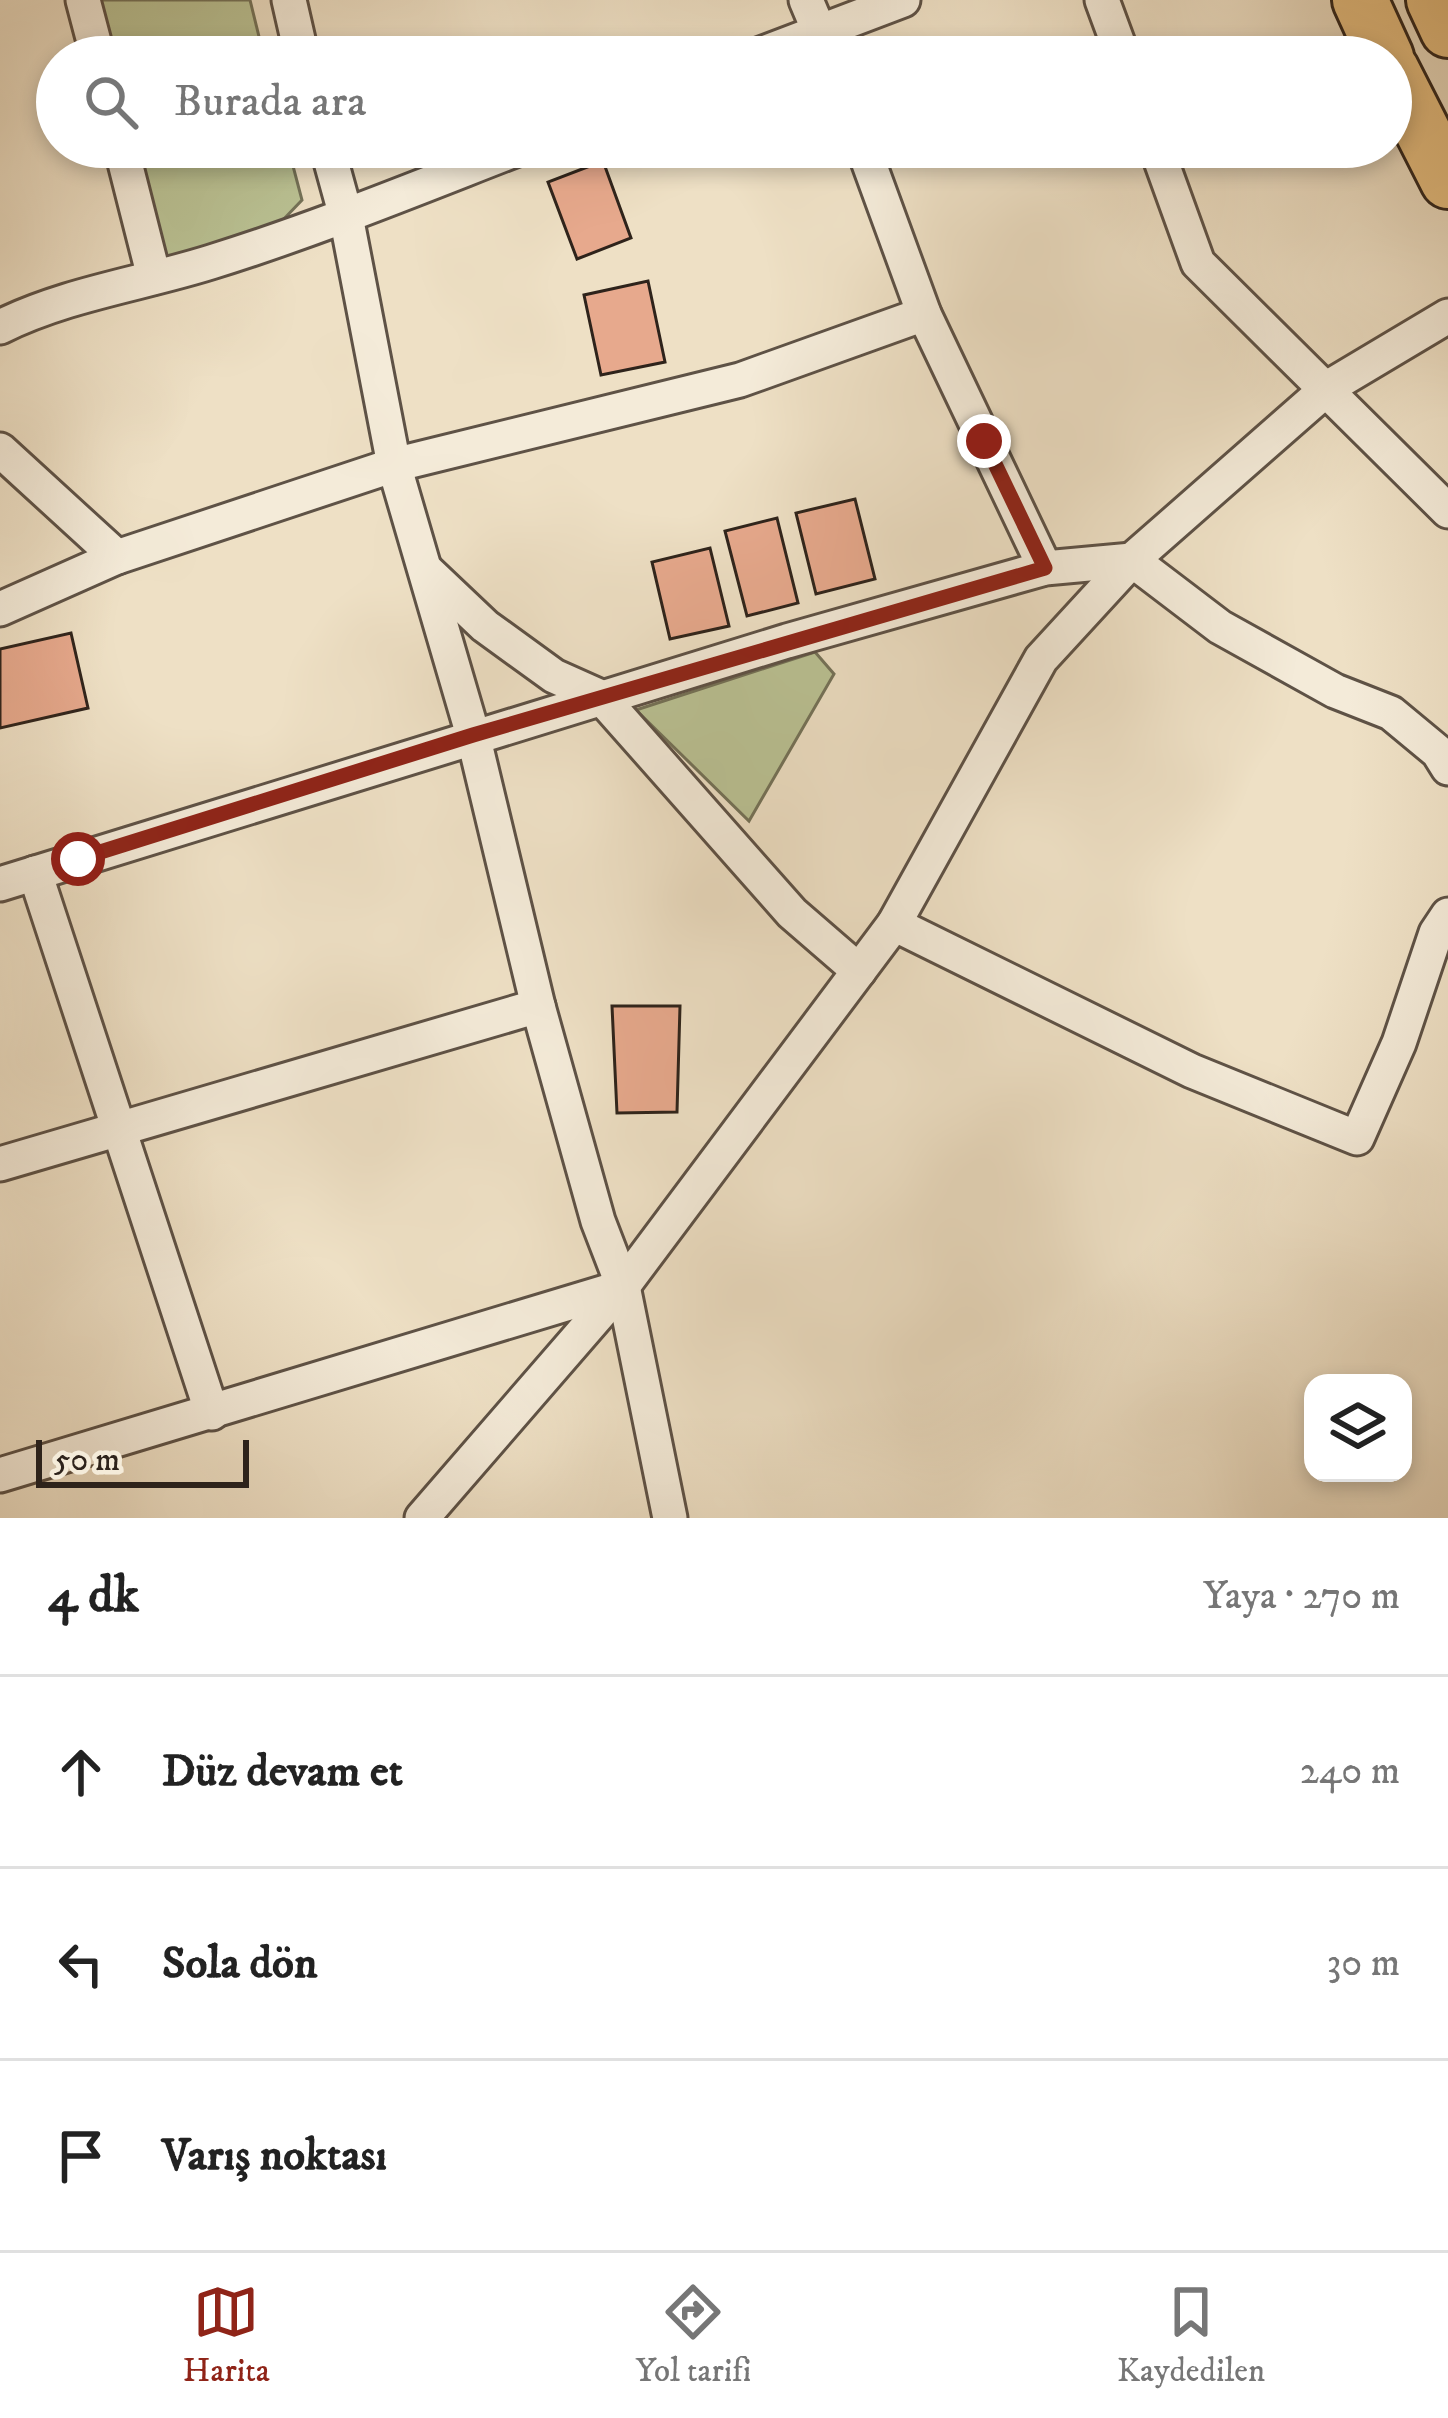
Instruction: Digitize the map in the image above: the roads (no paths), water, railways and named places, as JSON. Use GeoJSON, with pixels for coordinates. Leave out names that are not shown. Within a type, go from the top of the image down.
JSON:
{"type":"FeatureCollection","features":[{"type":"Feature","properties":{"kind":"highway"},"geometry":{"type":"LineString","coordinates":[[1360,0],[1376,36]]}},
{"type":"Feature","properties":{"kind":"highway"},"geometry":{"type":"LineString","coordinates":[[1434,0],[1448,30]]}},
{"type":"Feature","properties":{"kind":"highway"},"geometry":{"type":"LineString","coordinates":[[1412,110],[1448,181]]}},
{"type":"Feature","properties":{"kind":"street"},"geometry":{"type":"LineString","coordinates":[[83,0],[92,36]]}},
{"type":"Feature","properties":{"kind":"street"},"geometry":{"type":"LineString","coordinates":[[289,0],[297,36]]}},
{"type":"Feature","properties":{"kind":"street"},"geometry":{"type":"LineString","coordinates":[[818,29],[903,0]]}},
{"type":"Feature","properties":{"kind":"street"},"geometry":{"type":"LineString","coordinates":[[1102,0],[1115,36]]}},
{"type":"Feature","properties":{"kind":"street"},"geometry":{"type":"LineString","coordinates":[[126,168],[154,277]]}},
{"type":"Feature","properties":{"kind":"street"},"geometry":{"type":"LineString","coordinates":[[333,168],[394,465],[473,735],[538,1006],[598,1221],[623,1286],[670,1518]]}},
{"type":"Feature","properties":{"kind":"street"},"geometry":{"type":"LineString","coordinates":[[0,327],[33,310],[346,216],[468,168]]}},
{"type":"Feature","properties":{"kind":"street"},"geometry":{"type":"LineString","coordinates":[[871,168],[924,314],[1045,568]]}},
{"type":"Feature","properties":{"kind":"street"},"geometry":{"type":"LineString","coordinates":[[1164,168],[1198,263],[1329,387],[1448,511]]}},
{"type":"Feature","properties":{"kind":"street"},"geometry":{"type":"LineString","coordinates":[[0,609],[117,557],[394,465],[740,380],[924,314]]}},
{"type":"Feature","properties":{"kind":"street"},"geometry":{"type":"LineString","coordinates":[[422,1518],[623,1286],[894,924],[1041,659],[1132,560],[1329,387],[1448,316]]}},
{"type":"Feature","properties":{"kind":"street"},"geometry":{"type":"LineString","coordinates":[[0,450],[117,557]]}},
{"type":"Feature","properties":{"kind":"street"},"geometry":{"type":"LineString","coordinates":[[0,884],[473,735],[1045,568],[1132,560],[1220,627],[1335,691],[1391,712],[1438,752],[1448,769]]}},
{"type":"Feature","properties":{"kind":"street"},"geometry":{"type":"LineString","coordinates":[[424,568],[485,626],[536,663],[601,697],[791,913],[859,970]]}},
{"type":"Feature","properties":{"kind":"street"},"geometry":{"type":"LineString","coordinates":[[34,873],[212,1413]]}},
{"type":"Feature","properties":{"kind":"street"},"geometry":{"type":"LineString","coordinates":[[894,924],[1192,1071],[1357,1138],[1399,1043],[1436,933],[1448,915]]}},
{"type":"Feature","properties":{"kind":"street"},"geometry":{"type":"LineString","coordinates":[[0,1164],[538,1006]]}},
{"type":"Feature","properties":{"kind":"street"},"geometry":{"type":"LineString","coordinates":[[0,1474],[623,1286]]}}]}
